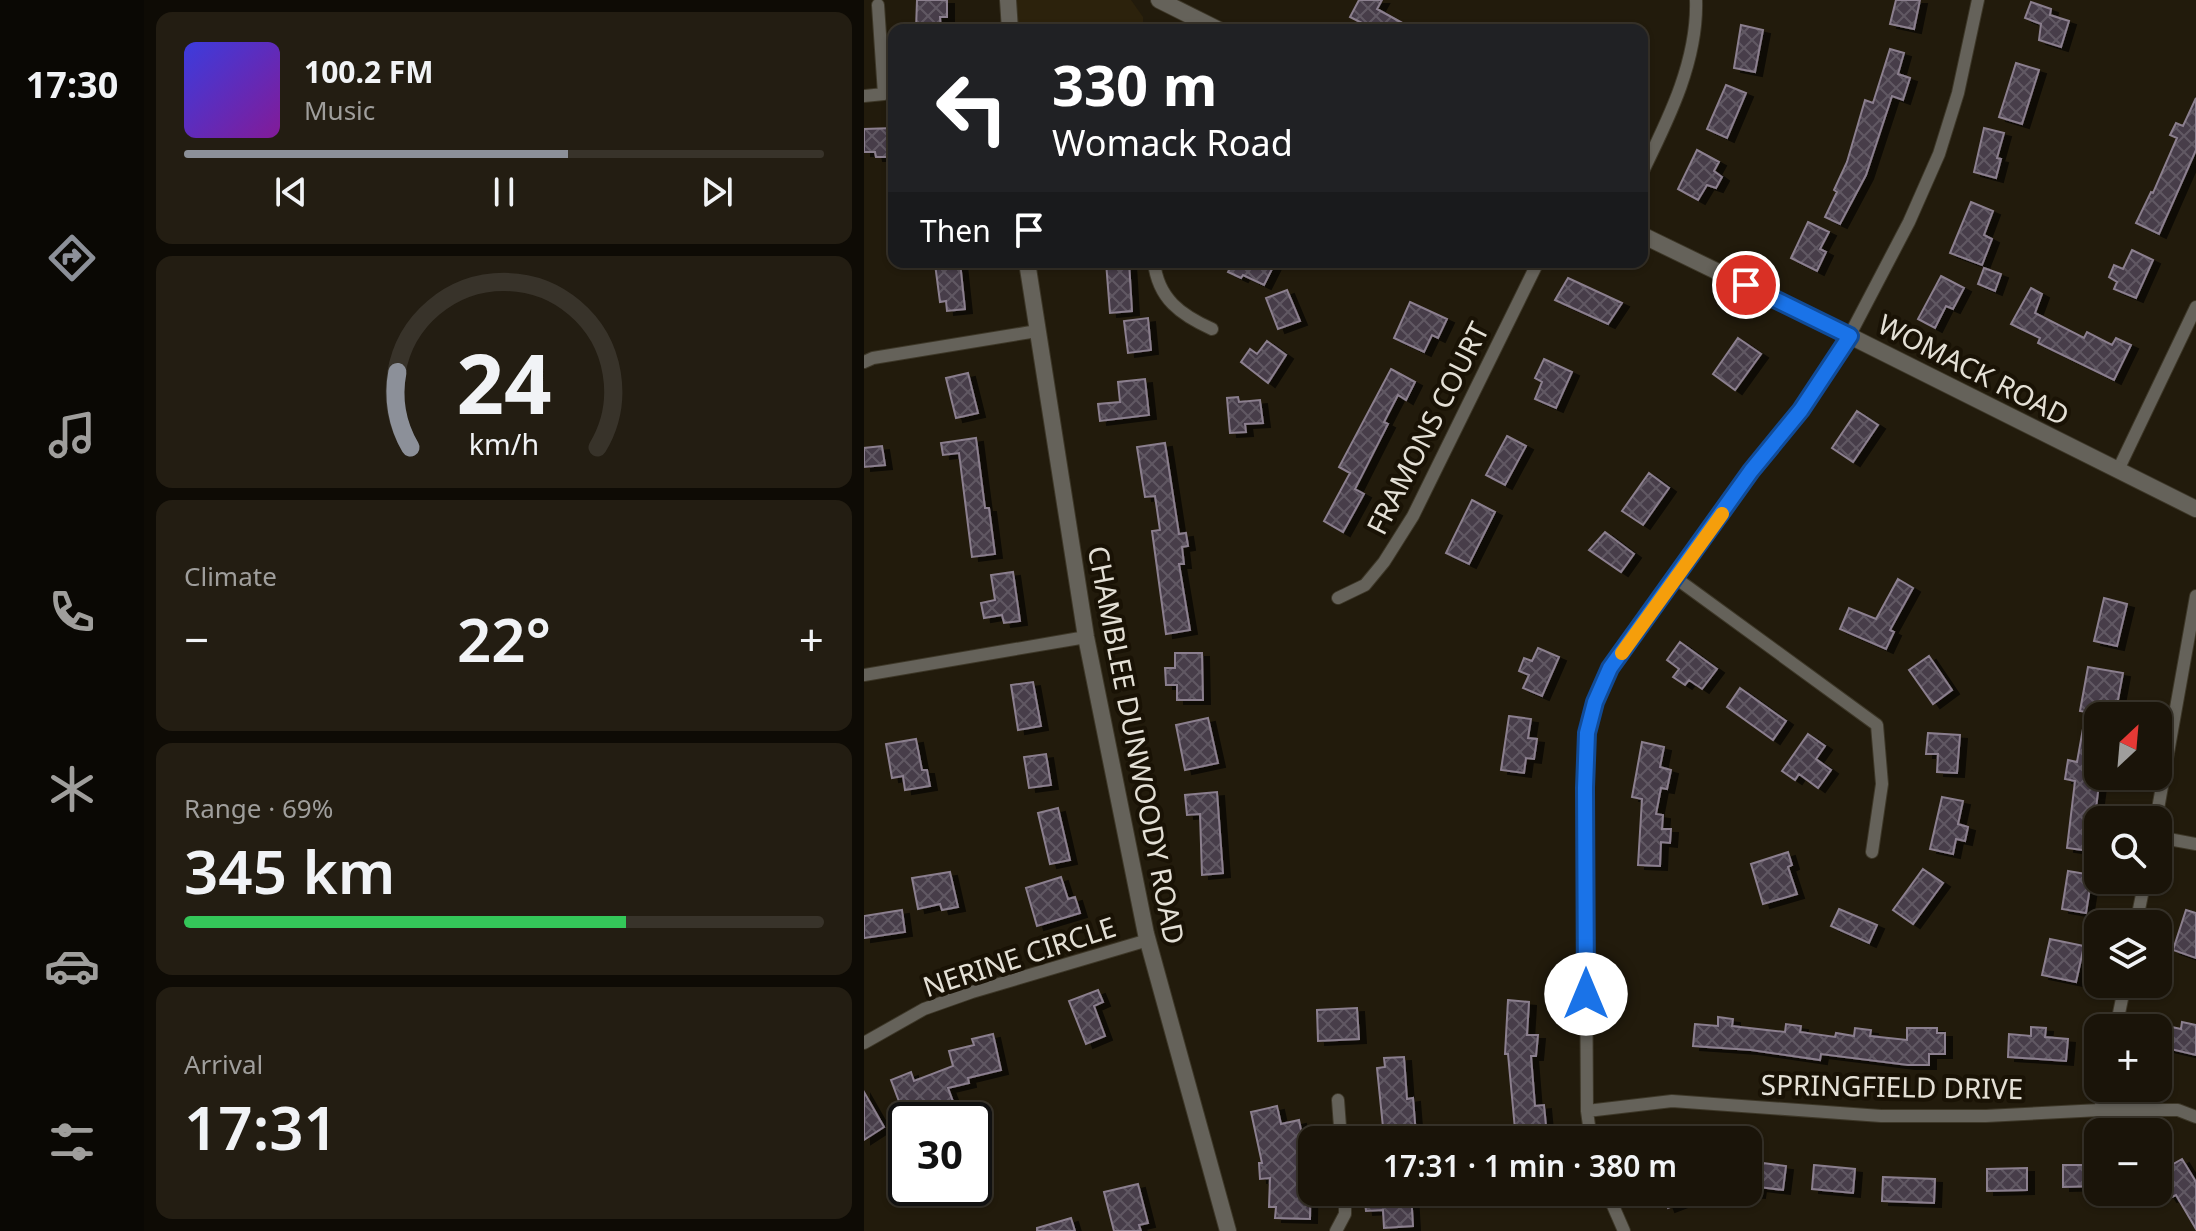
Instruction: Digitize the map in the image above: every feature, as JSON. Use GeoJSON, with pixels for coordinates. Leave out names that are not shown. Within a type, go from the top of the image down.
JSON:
{"type":"FeatureCollection","features":[{"type":"Feature","properties":{"kind":"street"},"geometry":{"type":"LineString","coordinates":[[1008,0],[1010,24]]}},
{"type":"Feature","properties":{"kind":"street"},"geometry":{"type":"LineString","coordinates":[[1159,0],[1207,24]]}},
{"type":"Feature","properties":{"kind":"street"},"geometry":{"type":"LineString","coordinates":[[1648,161],[1667,123],[1688,63],[1696,0]]}},
{"type":"Feature","properties":{"kind":"street"},"geometry":{"type":"LineString","coordinates":[[1589,1126],[1585,803],[1587,733],[1595,702],[1610,668],[1677,579],[1751,471],[1801,410],[1850,336],[1909,222],[1939,154],[1958,93],[1978,0]]}},
{"type":"Feature","properties":{"kind":"street"},"geometry":{"type":"LineString","coordinates":[[864,96],[884,94],[878,5]]}},
{"type":"Feature","properties":{"kind":"street","name":"WOMACK ROAD"},"geometry":{"type":"LineString","coordinates":[[1648,238],[2196,509]]}},
{"type":"Feature","properties":{"kind":"street","name":"CHAMBLEE DUNWOODY ROAD"},"geometry":{"type":"LineString","coordinates":[[1028,268],[1086,637],[1148,940],[1228,1231]]}},
{"type":"Feature","properties":{"kind":"street"},"geometry":{"type":"LineString","coordinates":[[1154,268],[1155,277],[1168,301],[1188,318],[1212,329]]}},
{"type":"Feature","properties":{"kind":"street","name":"FRAMONS COURT"},"geometry":{"type":"LineString","coordinates":[[1338,598],[1365,585],[1384,562],[1413,516],[1535,268]]}},
{"type":"Feature","properties":{"kind":"street"},"geometry":{"type":"LineString","coordinates":[[2118,470],[2196,307]]}},
{"type":"Feature","properties":{"kind":"street"},"geometry":{"type":"LineString","coordinates":[[864,362],[1037,331]]}},
{"type":"Feature","properties":{"kind":"street"},"geometry":{"type":"LineString","coordinates":[[1677,579],[1877,725],[1882,784],[1872,852]]}},
{"type":"Feature","properties":{"kind":"street"},"geometry":{"type":"LineString","coordinates":[[2158,806],[2196,596]]}},
{"type":"Feature","properties":{"kind":"street"},"geometry":{"type":"LineString","coordinates":[[864,675],[1086,637]]}},
{"type":"Feature","properties":{"kind":"street"},"geometry":{"type":"LineString","coordinates":[[2172,840],[2196,844]]}},
{"type":"Feature","properties":{"kind":"street","name":"NERINE CIRCLE"},"geometry":{"type":"LineString","coordinates":[[864,1043],[936,1005],[988,986],[1148,940]]}},
{"type":"Feature","properties":{"kind":"street"},"geometry":{"type":"LineString","coordinates":[[1338,1100],[1340,1126]]}},
{"type":"Feature","properties":{"kind":"street","name":"SPRINGFIELD DRIVE"},"geometry":{"type":"LineString","coordinates":[[1587,1111],[1672,1101],[1881,1116],[2178,1110],[2196,1117]]}},
{"type":"Feature","properties":{"kind":"street"},"geometry":{"type":"LineString","coordinates":[[2100,1110],[2102,1102]]}},
{"type":"Feature","properties":{"kind":"street"},"geometry":{"type":"LineString","coordinates":[[1336,1231],[1345,1214],[1345,1206]]}},
{"type":"Feature","properties":{"kind":"street"},"geometry":{"type":"LineString","coordinates":[[1613,1206],[1624,1231]]}},
{"type":"Feature","properties":{"kind":"shaded area"},"geometry":{"type":"Polygon","coordinates":[[[1001,0],[1131,0],[1143,17],[1143,24],[1003,24],[1001,0]]]}},
{"type":"Feature","properties":{"kind":"building"},"geometry":{"type":"Polygon","coordinates":[[[917,0],[947,0],[947,17],[940,17],[941,24],[916,24],[917,0]]]}},
{"type":"Feature","properties":{"kind":"building"},"geometry":{"type":"Polygon","coordinates":[[[1359,0],[1382,0],[1377,9],[1404,24],[1364,24],[1350,17],[1359,0]]]}},
{"type":"Feature","properties":{"kind":"building"},"geometry":{"type":"Polygon","coordinates":[[[1896,0],[1920,0],[1914,29],[1890,24],[1896,0]]]}},
{"type":"Feature","properties":{"kind":"building"},"geometry":{"type":"Polygon","coordinates":[[[2031,2],[2051,9],[2050,15],[2069,21],[2061,47],[2039,40],[2041,24],[2025,18],[2031,2]]]}},
{"type":"Feature","properties":{"kind":"building"},"geometry":{"type":"Polygon","coordinates":[[[1741,25],[1763,30],[1755,72],[1734,68],[1741,25]]]}},
{"type":"Feature","properties":{"kind":"building"},"geometry":{"type":"Polygon","coordinates":[[[1890,49],[1904,53],[1898,74],[1910,78],[1903,100],[1892,96],[1866,175],[1840,224],[1825,217],[1837,192],[1834,190],[1847,162],[1865,100],[1873,103],[1890,49]]]}},
{"type":"Feature","properties":{"kind":"building"},"geometry":{"type":"Polygon","coordinates":[[[2016,63],[2039,70],[2022,124],[1999,117],[2016,63]]]}},
{"type":"Feature","properties":{"kind":"building"},"geometry":{"type":"Polygon","coordinates":[[[1726,85],[1746,93],[1727,138],[1707,129],[1726,85]]]}},
{"type":"Feature","properties":{"kind":"building"},"geometry":{"type":"Polygon","coordinates":[[[2196,98],[2196,150],[2159,234],[2136,223],[2177,138],[2170,135],[2176,123],[2183,126],[2196,98]]]}},
{"type":"Feature","properties":{"kind":"building"},"geometry":{"type":"Polygon","coordinates":[[[888,128],[888,157],[876,157],[875,152],[864,152],[864,129],[888,128]]]}},
{"type":"Feature","properties":{"kind":"building"},"geometry":{"type":"Polygon","coordinates":[[[1984,128],[2004,133],[1997,158],[2001,159],[1996,178],[1974,172],[1984,128]]]}},
{"type":"Feature","properties":{"kind":"building"},"geometry":{"type":"Polygon","coordinates":[[[1697,150],[1719,162],[1714,171],[1722,177],[1716,188],[1707,185],[1698,200],[1678,189],[1697,150]]]}},
{"type":"Feature","properties":{"kind":"building"},"geometry":{"type":"Polygon","coordinates":[[[1971,202],[1993,211],[1984,235],[1992,239],[1982,265],[1950,253],[1971,202]]]}},
{"type":"Feature","properties":{"kind":"building"},"geometry":{"type":"Polygon","coordinates":[[[1808,222],[1829,232],[1820,249],[1826,252],[1817,271],[1791,258],[1808,222]]]}},
{"type":"Feature","properties":{"kind":"building"},"geometry":{"type":"Polygon","coordinates":[[[2132,250],[2153,260],[2136,298],[2114,289],[2117,282],[2109,277],[2114,265],[2123,269],[2132,250]]]}},
{"type":"Feature","properties":{"kind":"building"},"geometry":{"type":"Polygon","coordinates":[[[936,268],[961,268],[965,309],[947,311],[946,301],[940,302],[936,268]]]}},
{"type":"Feature","properties":{"kind":"building"},"geometry":{"type":"Polygon","coordinates":[[[1106,268],[1129,268],[1132,311],[1110,313],[1106,268]]]}},
{"type":"Feature","properties":{"kind":"building"},"geometry":{"type":"Polygon","coordinates":[[[1230,268],[1272,268],[1264,285],[1228,272],[1230,268]]]}},
{"type":"Feature","properties":{"kind":"building"},"geometry":{"type":"Polygon","coordinates":[[[1984,268],[2001,274],[1995,291],[1978,284],[1984,268]]]}},
{"type":"Feature","properties":{"kind":"building"},"geometry":{"type":"Polygon","coordinates":[[[1941,276],[1964,288],[1953,309],[1946,306],[1935,328],[1918,319],[1941,276]]]}},
{"type":"Feature","properties":{"kind":"building"},"geometry":{"type":"Polygon","coordinates":[[[1568,278],[1622,303],[1608,324],[1555,300],[1568,278]]]}},
{"type":"Feature","properties":{"kind":"building"},"geometry":{"type":"Polygon","coordinates":[[[2031,288],[2042,294],[2035,313],[2084,338],[2087,332],[2112,345],[2116,338],[2131,345],[2114,380],[2038,343],[2040,338],[2011,324],[2031,288]]]}},
{"type":"Feature","properties":{"kind":"building"},"geometry":{"type":"Polygon","coordinates":[[[1287,290],[1300,321],[1278,329],[1266,298],[1287,290]]]}},
{"type":"Feature","properties":{"kind":"building"},"geometry":{"type":"Polygon","coordinates":[[[1410,302],[1447,319],[1438,338],[1432,335],[1424,352],[1394,338],[1410,302]]]}},
{"type":"Feature","properties":{"kind":"building"},"geometry":{"type":"Polygon","coordinates":[[[1148,318],[1151,350],[1128,353],[1124,321],[1148,318]]]}},
{"type":"Feature","properties":{"kind":"building"},"geometry":{"type":"Polygon","coordinates":[[[1738,338],[1761,354],[1735,390],[1713,374],[1738,338]]]}},
{"type":"Feature","properties":{"kind":"building"},"geometry":{"type":"Polygon","coordinates":[[[1267,341],[1286,355],[1268,383],[1241,362],[1250,349],[1257,354],[1267,341]]]}},
{"type":"Feature","properties":{"kind":"building"},"geometry":{"type":"Polygon","coordinates":[[[1544,359],[1572,372],[1556,408],[1535,399],[1542,382],[1535,378],[1544,359]]]}},
{"type":"Feature","properties":{"kind":"building"},"geometry":{"type":"Polygon","coordinates":[[[1391,369],[1415,382],[1406,400],[1398,395],[1384,422],[1388,424],[1355,489],[1364,494],[1343,532],[1324,521],[1350,473],[1339,467],[1391,369]]]}},
{"type":"Feature","properties":{"kind":"building"},"geometry":{"type":"Polygon","coordinates":[[[968,373],[978,413],[956,418],[946,378],[968,373]]]}},
{"type":"Feature","properties":{"kind":"building"},"geometry":{"type":"Polygon","coordinates":[[[1145,379],[1149,415],[1100,421],[1098,404],[1120,402],[1118,382],[1145,379]]]}},
{"type":"Feature","properties":{"kind":"building"},"geometry":{"type":"Polygon","coordinates":[[[1238,397],[1239,402],[1260,400],[1263,423],[1245,424],[1246,432],[1230,433],[1227,398],[1238,397]]]}},
{"type":"Feature","properties":{"kind":"building"},"geometry":{"type":"Polygon","coordinates":[[[1857,411],[1878,425],[1853,462],[1832,448],[1857,411]]]}},
{"type":"Feature","properties":{"kind":"building"},"geometry":{"type":"Polygon","coordinates":[[[1507,436],[1526,446],[1505,485],[1486,475],[1507,436]]]}},
{"type":"Feature","properties":{"kind":"building"},"geometry":{"type":"Polygon","coordinates":[[[976,438],[985,508],[989,508],[995,554],[972,557],[959,453],[943,455],[941,443],[976,438]]]}},
{"type":"Feature","properties":{"kind":"building"},"geometry":{"type":"Polygon","coordinates":[[[1165,443],[1179,534],[1186,533],[1188,546],[1182,547],[1184,564],[1179,564],[1190,630],[1166,634],[1152,531],[1160,530],[1155,496],[1145,497],[1137,447],[1165,443]]]}},
{"type":"Feature","properties":{"kind":"building"},"geometry":{"type":"Polygon","coordinates":[[[882,446],[885,465],[864,467],[864,448],[882,446]]]}},
{"type":"Feature","properties":{"kind":"building"},"geometry":{"type":"Polygon","coordinates":[[[1649,473],[1669,488],[1643,525],[1622,511],[1649,473]]]}},
{"type":"Feature","properties":{"kind":"building"},"geometry":{"type":"Polygon","coordinates":[[[1472,500],[1495,512],[1469,564],[1446,553],[1472,500]]]}},
{"type":"Feature","properties":{"kind":"building"},"geometry":{"type":"Polygon","coordinates":[[[1605,532],[1634,554],[1621,572],[1589,550],[1605,532]]]}},
{"type":"Feature","properties":{"kind":"building"},"geometry":{"type":"Polygon","coordinates":[[[1013,572],[1020,621],[1004,623],[1002,615],[984,618],[981,603],[995,600],[991,575],[1013,572]]]}},
{"type":"Feature","properties":{"kind":"building"},"geometry":{"type":"Polygon","coordinates":[[[1898,579],[1913,588],[1890,630],[1894,632],[1886,649],[1840,629],[1849,608],[1876,619],[1898,579]]]}},
{"type":"Feature","properties":{"kind":"building"},"geometry":{"type":"Polygon","coordinates":[[[2104,598],[2127,604],[2117,646],[2094,641],[2104,598]]]}},
{"type":"Feature","properties":{"kind":"building"},"geometry":{"type":"Polygon","coordinates":[[[1680,642],[1717,669],[1702,689],[1689,680],[1685,685],[1673,677],[1679,669],[1667,660],[1680,642]]]}},
{"type":"Feature","properties":{"kind":"building"},"geometry":{"type":"Polygon","coordinates":[[[1538,648],[1559,657],[1542,696],[1523,688],[1529,675],[1519,671],[1524,658],[1532,661],[1538,648]]]}},
{"type":"Feature","properties":{"kind":"building"},"geometry":{"type":"Polygon","coordinates":[[[1175,653],[1202,653],[1203,700],[1177,700],[1177,685],[1166,685],[1165,668],[1175,668],[1175,653]]]}},
{"type":"Feature","properties":{"kind":"building"},"geometry":{"type":"Polygon","coordinates":[[[1929,656],[1952,690],[1933,704],[1909,670],[1929,656]]]}},
{"type":"Feature","properties":{"kind":"building"},"geometry":{"type":"Polygon","coordinates":[[[2088,667],[2123,673],[2118,702],[2084,702],[2084,712],[2080,711],[2088,667]]]}},
{"type":"Feature","properties":{"kind":"building"},"geometry":{"type":"Polygon","coordinates":[[[1033,682],[1041,726],[1018,730],[1011,685],[1033,682]]]}},
{"type":"Feature","properties":{"kind":"building"},"geometry":{"type":"Polygon","coordinates":[[[1740,688],[1786,721],[1773,740],[1727,707],[1740,688]]]}},
{"type":"Feature","properties":{"kind":"building"},"geometry":{"type":"Polygon","coordinates":[[[1509,716],[1531,719],[1528,738],[1537,739],[1534,759],[1526,758],[1524,773],[1501,770],[1509,716]]]}},
{"type":"Feature","properties":{"kind":"building"},"geometry":{"type":"Polygon","coordinates":[[[1208,718],[1218,763],[1185,770],[1176,725],[1208,718]]]}},
{"type":"Feature","properties":{"kind":"building"},"geometry":{"type":"Polygon","coordinates":[[[2084,723],[2084,790],[2098,790],[2096,806],[2084,806],[2084,850],[2067,848],[2075,781],[2065,779],[2068,760],[2077,762],[2084,723]]]}},
{"type":"Feature","properties":{"kind":"building"},"geometry":{"type":"Polygon","coordinates":[[[1928,733],[1960,735],[1957,773],[1937,772],[1938,754],[1926,754],[1928,733]]]}},
{"type":"Feature","properties":{"kind":"building"},"geometry":{"type":"Polygon","coordinates":[[[1808,734],[1825,746],[1816,759],[1831,770],[1818,788],[1799,774],[1795,780],[1782,771],[1808,734]]]}},
{"type":"Feature","properties":{"kind":"building"},"geometry":{"type":"Polygon","coordinates":[[[916,739],[922,770],[927,770],[930,786],[905,790],[903,776],[892,778],[886,744],[916,739]]]}},
{"type":"Feature","properties":{"kind":"building"},"geometry":{"type":"Polygon","coordinates":[[[1642,742],[1664,747],[1660,767],[1671,770],[1667,789],[1661,788],[1656,814],[1663,815],[1662,829],[1671,829],[1670,843],[1661,842],[1660,866],[1638,865],[1642,799],[1632,797],[1642,742]]]}},
{"type":"Feature","properties":{"kind":"building"},"geometry":{"type":"Polygon","coordinates":[[[1046,754],[1051,785],[1029,788],[1024,757],[1046,754]]]}},
{"type":"Feature","properties":{"kind":"building"},"geometry":{"type":"Polygon","coordinates":[[[1217,792],[1223,873],[1202,875],[1200,814],[1187,815],[1185,795],[1217,792]]]}},
{"type":"Feature","properties":{"kind":"building"},"geometry":{"type":"Polygon","coordinates":[[[1942,797],[1963,801],[1958,824],[1968,827],[1965,841],[1956,839],[1953,854],[1930,849],[1942,797]]]}},
{"type":"Feature","properties":{"kind":"building"},"geometry":{"type":"Polygon","coordinates":[[[1058,808],[1070,860],[1050,864],[1038,813],[1058,808]]]}},
{"type":"Feature","properties":{"kind":"building"},"geometry":{"type":"Polygon","coordinates":[[[1788,852],[1792,865],[1788,867],[1797,894],[1763,904],[1751,864],[1788,852]]]}},
{"type":"Feature","properties":{"kind":"building"},"geometry":{"type":"Polygon","coordinates":[[[1923,869],[1943,883],[1913,924],[1893,910],[1923,869]]]}},
{"type":"Feature","properties":{"kind":"building"},"geometry":{"type":"Polygon","coordinates":[[[2068,871],[2084,874],[2084,894],[2089,894],[2086,910],[2084,913],[2062,909],[2068,871]]]}},
{"type":"Feature","properties":{"kind":"building"},"geometry":{"type":"Polygon","coordinates":[[[950,872],[958,907],[942,910],[940,904],[918,909],[912,878],[950,872]]]}},
{"type":"Feature","properties":{"kind":"building"},"geometry":{"type":"Polygon","coordinates":[[[1061,877],[1068,899],[1075,897],[1080,913],[1037,926],[1026,888],[1061,877]]]}},
{"type":"Feature","properties":{"kind":"building"},"geometry":{"type":"Polygon","coordinates":[[[1839,909],[1877,925],[1869,943],[1831,926],[1839,909]]]}},
{"type":"Feature","properties":{"kind":"building"},"geometry":{"type":"Polygon","coordinates":[[[902,910],[905,932],[864,938],[864,916],[902,910]]]}},
{"type":"Feature","properties":{"kind":"building"},"geometry":{"type":"Polygon","coordinates":[[[2186,910],[2196,913],[2196,958],[2173,950],[2186,910]]]}},
{"type":"Feature","properties":{"kind":"building"},"geometry":{"type":"Polygon","coordinates":[[[2050,939],[2084,946],[2076,982],[2042,975],[2050,939]]]}},
{"type":"Feature","properties":{"kind":"building"},"geometry":{"type":"Polygon","coordinates":[[[1098,990],[1103,1002],[1094,1006],[1105,1036],[1086,1044],[1069,1001],[1098,990]]]}},
{"type":"Feature","properties":{"kind":"building"},"geometry":{"type":"Polygon","coordinates":[[[1508,1000],[1529,1002],[1527,1035],[1538,1035],[1536,1056],[1531,1056],[1535,1106],[1544,1105],[1546,1126],[1515,1126],[1508,1054],[1505,1054],[1508,1000]]]}},
{"type":"Feature","properties":{"kind":"building"},"geometry":{"type":"Polygon","coordinates":[[[1357,1008],[1359,1039],[1318,1041],[1317,1010],[1357,1008]]]}},
{"type":"Feature","properties":{"kind":"building"},"geometry":{"type":"Polygon","coordinates":[[[1718,1017],[1733,1019],[1732,1026],[1785,1032],[1786,1024],[1801,1026],[1800,1032],[1835,1037],[1836,1033],[1854,1036],[1855,1028],[1871,1030],[1870,1036],[1907,1040],[1907,1028],[1937,1028],[1937,1033],[1945,1033],[1945,1054],[1929,1054],[1929,1065],[1908,1065],[1821,1054],[1820,1060],[1693,1046],[1695,1024],[1718,1026],[1718,1017]]]}},
{"type":"Feature","properties":{"kind":"building"},"geometry":{"type":"Polygon","coordinates":[[[2182,1022],[2196,1025],[2196,1055],[2172,1049],[2172,1027],[2181,1029],[2182,1022]]]}},
{"type":"Feature","properties":{"kind":"building"},"geometry":{"type":"Polygon","coordinates":[[[2031,1027],[2046,1028],[2045,1037],[2068,1039],[2066,1061],[2008,1057],[2009,1034],[2031,1036],[2031,1027]]]}},
{"type":"Feature","properties":{"kind":"building"},"geometry":{"type":"Polygon","coordinates":[[[993,1034],[1001,1070],[968,1078],[969,1083],[948,1088],[953,1102],[899,1102],[891,1080],[911,1072],[914,1081],[953,1066],[949,1051],[974,1045],[972,1039],[993,1034]]]}},
{"type":"Feature","properties":{"kind":"building"},"geometry":{"type":"Polygon","coordinates":[[[1404,1057],[1407,1099],[1413,1098],[1415,1126],[1383,1126],[1377,1068],[1385,1067],[1384,1058],[1404,1057]]]}},
{"type":"Feature","properties":{"kind":"building"},"geometry":{"type":"Polygon","coordinates":[[[864,1092],[884,1127],[864,1140],[864,1092]]]}},
{"type":"Feature","properties":{"kind":"building"},"geometry":{"type":"Polygon","coordinates":[[[1277,1106],[1281,1124],[1299,1120],[1298,1206],[1310,1206],[1310,1219],[1275,1218],[1276,1207],[1269,1207],[1270,1178],[1260,1179],[1259,1163],[1262,1163],[1251,1112],[1277,1106]]]}},
{"type":"Feature","properties":{"kind":"building"},"geometry":{"type":"Polygon","coordinates":[[[2182,1159],[2196,1182],[2196,1229],[2176,1195],[2172,1197],[2172,1165],[2182,1159]]]}},
{"type":"Feature","properties":{"kind":"building"},"geometry":{"type":"Polygon","coordinates":[[[1762,1163],[1786,1166],[1783,1190],[1762,1187],[1762,1163]]]}},
{"type":"Feature","properties":{"kind":"building"},"geometry":{"type":"Polygon","coordinates":[[[1814,1165],[1855,1169],[1853,1193],[1812,1189],[1814,1165]]]}},
{"type":"Feature","properties":{"kind":"building"},"geometry":{"type":"Polygon","coordinates":[[[2063,1165],[2084,1165],[2084,1186],[2063,1187],[2063,1165]]]}},
{"type":"Feature","properties":{"kind":"building"},"geometry":{"type":"Polygon","coordinates":[[[2027,1168],[2027,1190],[1987,1191],[1987,1169],[2027,1168]]]}},
{"type":"Feature","properties":{"kind":"building"},"geometry":{"type":"Polygon","coordinates":[[[1883,1177],[1935,1179],[1934,1203],[1882,1201],[1883,1177]]]}},
{"type":"Feature","properties":{"kind":"building"},"geometry":{"type":"Polygon","coordinates":[[[1138,1184],[1148,1223],[1139,1225],[1141,1231],[1114,1231],[1104,1192],[1138,1184]]]}},
{"type":"Feature","properties":{"kind":"building"},"geometry":{"type":"Polygon","coordinates":[[[1365,1206],[1412,1206],[1413,1226],[1384,1228],[1383,1210],[1366,1211],[1365,1206]]]}},
{"type":"Feature","properties":{"kind":"building"},"geometry":{"type":"Polygon","coordinates":[[[1071,1218],[1075,1231],[1037,1231],[1037,1228],[1071,1218]]]}},
{"type":"Feature","properties":{"kind":"slow traffic"},"geometry":{"type":"LineString","coordinates":[[1622,653],[1722,514]]}},
{"type":"Feature","properties":{"kind":"route"},"geometry":{"type":"LineString","coordinates":[[1586,994],[1585,788],[1587,733],[1595,702],[1610,668],[1677,579],[1751,471],[1801,410],[1850,336],[1746,285]]}}]}
